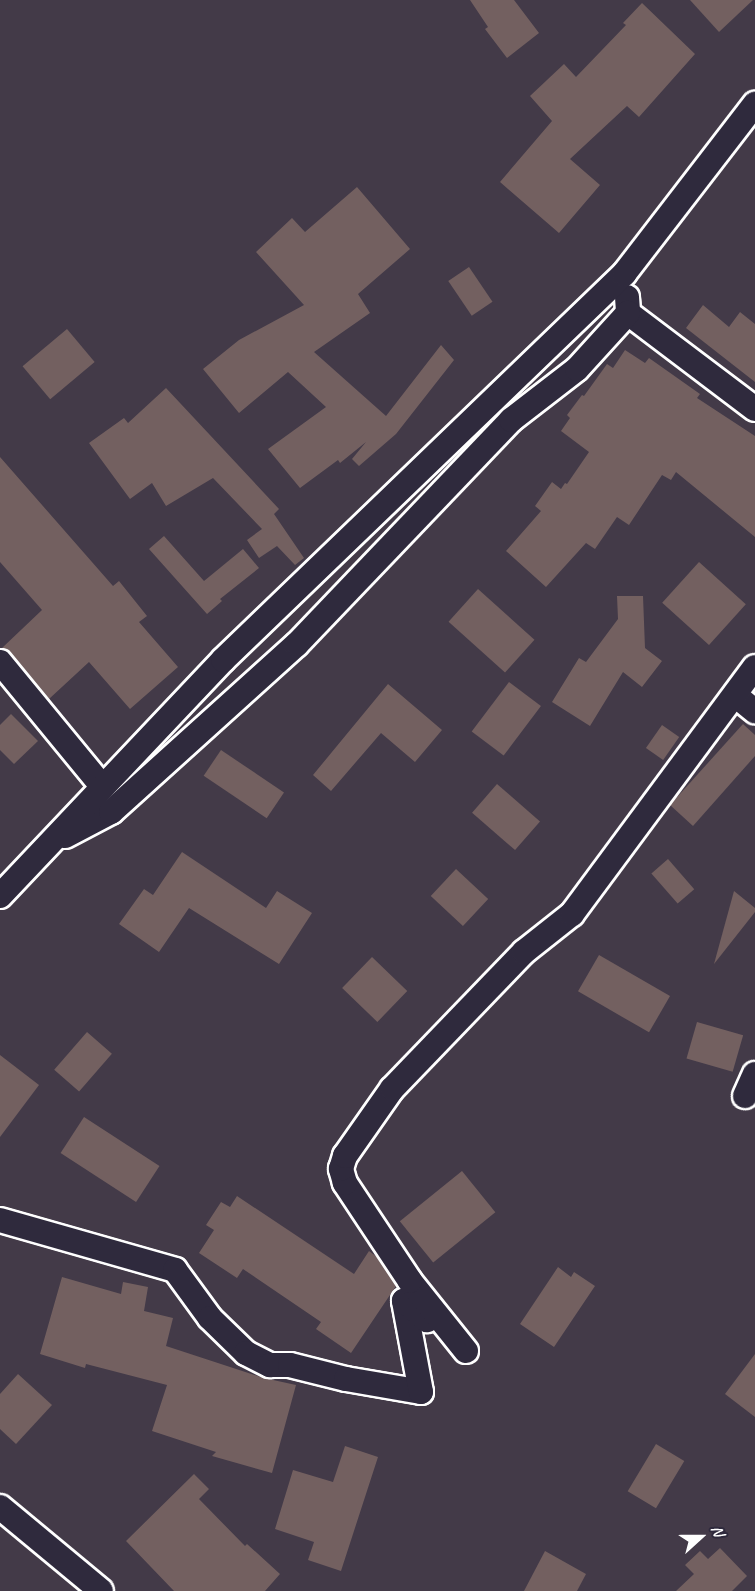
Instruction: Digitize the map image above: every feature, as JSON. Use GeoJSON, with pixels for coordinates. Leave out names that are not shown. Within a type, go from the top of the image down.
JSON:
{"type":"FeatureCollection","features":[{"type":"Feature","properties":{"kind":"street"},"geometry":{"type":"LineString","coordinates":[[0,896],[52,843],[102,786],[232,652],[624,274],[755,104]]}},
{"type":"Feature","properties":{"kind":"street"},"geometry":{"type":"LineString","coordinates":[[624,274],[628,312],[755,409]]}},
{"type":"Feature","properties":{"kind":"street"},"geometry":{"type":"LineString","coordinates":[[52,843],[111,812],[297,645],[511,420],[577,369],[628,312]]}},
{"type":"Feature","properties":{"kind":"street"},"geometry":{"type":"LineString","coordinates":[[0,662],[102,786]]}},
{"type":"Feature","properties":{"kind":"street"},"geometry":{"type":"LineString","coordinates":[[0,1220],[175,1270],[210,1318],[246,1353],[270,1365],[290,1365],[346,1379],[422,1392],[405,1301],[466,1352],[410,1281],[345,1183],[341,1169],[345,1156],[392,1089],[524,952],[572,914],[755,667]]}},
{"type":"Feature","properties":{"kind":"street"},"geometry":{"type":"LineString","coordinates":[[735,695],[755,711]]}},
{"type":"Feature","properties":{"kind":"street"},"geometry":{"type":"LineString","coordinates":[[744,1096],[755,1074]]}},
{"type":"Feature","properties":{"kind":"street"},"geometry":{"type":"LineString","coordinates":[[0,1507],[100,1591]]}},
{"type":"Feature","properties":{"kind":"building"},"geometry":{"type":"Polygon","coordinates":[[[470,0],[514,0],[539,33],[507,58],[485,29],[488,27],[470,0]]]}},
{"type":"Feature","properties":{"kind":"building"},"geometry":{"type":"Polygon","coordinates":[[[690,0],[753,0],[719,32],[690,0]]]}},
{"type":"Feature","properties":{"kind":"building"},"geometry":{"type":"Polygon","coordinates":[[[642,3],[695,54],[639,117],[627,106],[570,159],[600,185],[559,233],[500,182],[552,121],[530,96],[564,64],[576,77],[626,25],[623,23],[642,3]]]}},
{"type":"Feature","properties":{"kind":"building"},"geometry":{"type":"Polygon","coordinates":[[[357,187],[410,249],[358,294],[370,313],[314,352],[386,416],[441,345],[454,360],[396,434],[359,466],[352,459],[366,442],[340,463],[338,460],[300,488],[268,449],[326,407],[288,372],[239,413],[203,369],[239,340],[304,305],[256,252],[292,218],[305,232],[357,187]]]}},
{"type":"Feature","properties":{"kind":"building"},"geometry":{"type":"Polygon","coordinates":[[[469,267],[492,302],[472,316],[448,281],[469,267]]]}},
{"type":"Feature","properties":{"kind":"building"},"geometry":{"type":"Polygon","coordinates":[[[703,305],[729,327],[740,312],[755,324],[755,382],[686,328],[703,305]]]}},
{"type":"Feature","properties":{"kind":"building"},"geometry":{"type":"Polygon","coordinates":[[[67,329],[95,362],[50,399],[23,366],[67,329]]]}},
{"type":"Feature","properties":{"kind":"building"},"geometry":{"type":"Polygon","coordinates":[[[625,350],[645,363],[649,358],[700,394],[697,398],[755,436],[755,537],[676,472],[671,480],[662,475],[629,525],[617,517],[595,549],[586,543],[546,587],[506,551],[541,511],[535,506],[552,482],[561,489],[589,452],[561,431],[570,418],[567,415],[582,395],[584,396],[607,364],[613,368],[625,350]]]}},
{"type":"Feature","properties":{"kind":"building"},"geometry":{"type":"Polygon","coordinates":[[[166,388],[279,509],[274,514],[304,558],[295,565],[277,546],[259,558],[247,540],[262,529],[213,478],[166,506],[152,483],[130,499],[89,443],[124,418],[128,423],[166,388]]]}},
{"type":"Feature","properties":{"kind":"building"},"geometry":{"type":"Polygon","coordinates":[[[0,457],[113,586],[119,581],[147,616],[139,622],[178,667],[130,709],[89,662],[49,699],[11,653],[2,648],[42,610],[0,562],[0,457]]]}},
{"type":"Feature","properties":{"kind":"building"},"geometry":{"type":"Polygon","coordinates":[[[164,536],[204,581],[243,549],[259,568],[220,599],[222,601],[207,614],[149,549],[164,536]]]}},
{"type":"Feature","properties":{"kind":"building"},"geometry":{"type":"Polygon","coordinates":[[[699,562],[746,604],[709,645],[662,603],[699,562]]]}},
{"type":"Feature","properties":{"kind":"building"},"geometry":{"type":"Polygon","coordinates":[[[478,589],[534,640],[505,673],[449,622],[478,589]]]}},
{"type":"Feature","properties":{"kind":"building"},"geometry":{"type":"Polygon","coordinates":[[[617,596],[643,596],[645,648],[662,661],[642,687],[623,672],[590,726],[552,702],[579,658],[586,662],[618,619],[617,596]]]}},
{"type":"Feature","properties":{"kind":"building"},"geometry":{"type":"Polygon","coordinates":[[[509,682],[541,706],[504,756],[472,732],[509,682]]]}},
{"type":"Feature","properties":{"kind":"building"},"geometry":{"type":"Polygon","coordinates":[[[388,684],[442,730],[415,762],[381,733],[331,791],[313,775],[388,684]]]}},
{"type":"Feature","properties":{"kind":"building"},"geometry":{"type":"Polygon","coordinates":[[[11,714],[38,741],[14,764],[0,750],[0,725],[11,714]]]}},
{"type":"Feature","properties":{"kind":"building"},"geometry":{"type":"Polygon","coordinates":[[[743,724],[755,735],[755,756],[693,826],[670,805],[743,724]]]}},
{"type":"Feature","properties":{"kind":"building"},"geometry":{"type":"Polygon","coordinates":[[[662,725],[679,737],[663,760],[646,748],[662,725]]]}},
{"type":"Feature","properties":{"kind":"building"},"geometry":{"type":"Polygon","coordinates":[[[221,750],[284,792],[267,818],[204,776],[221,750]]]}},
{"type":"Feature","properties":{"kind":"building"},"geometry":{"type":"Polygon","coordinates":[[[497,784],[540,821],[515,850],[472,813],[497,784]]]}},
{"type":"Feature","properties":{"kind":"building"},"geometry":{"type":"Polygon","coordinates":[[[182,852],[266,908],[277,891],[312,913],[279,964],[189,908],[159,952],[119,924],[144,889],[153,895],[182,852]]]}},
{"type":"Feature","properties":{"kind":"building"},"geometry":{"type":"Polygon","coordinates":[[[668,859],[694,889],[678,904],[651,873],[668,859]]]}},
{"type":"Feature","properties":{"kind":"building"},"geometry":{"type":"Polygon","coordinates":[[[456,869],[488,899],[463,926],[431,896],[456,869]]]}},
{"type":"Feature","properties":{"kind":"building"},"geometry":{"type":"Polygon","coordinates":[[[734,891],[755,908],[755,912],[714,964],[734,891]]]}},
{"type":"Feature","properties":{"kind":"building"},"geometry":{"type":"Polygon","coordinates":[[[599,955],[670,996],[649,1032],[578,991],[599,955]]]}},
{"type":"Feature","properties":{"kind":"building"},"geometry":{"type":"Polygon","coordinates":[[[372,957],[407,991],[377,1022],[342,988],[372,957]]]}},
{"type":"Feature","properties":{"kind":"building"},"geometry":{"type":"Polygon","coordinates":[[[697,1022],[743,1035],[733,1072],[687,1059],[697,1022]]]}},
{"type":"Feature","properties":{"kind":"building"},"geometry":{"type":"Polygon","coordinates":[[[87,1032],[112,1054],[79,1091],[54,1070],[87,1032]]]}},
{"type":"Feature","properties":{"kind":"building"},"geometry":{"type":"Polygon","coordinates":[[[0,1055],[39,1085],[0,1137],[0,1055]]]}},
{"type":"Feature","properties":{"kind":"building"},"geometry":{"type":"Polygon","coordinates":[[[84,1117],[159,1166],[136,1202],[61,1153],[84,1117]]]}},
{"type":"Feature","properties":{"kind":"building"},"geometry":{"type":"Polygon","coordinates":[[[462,1171],[495,1212],[433,1263],[400,1221],[462,1171]]]}},
{"type":"Feature","properties":{"kind":"building"},"geometry":{"type":"Polygon","coordinates":[[[237,1196],[354,1274],[369,1251],[377,1257],[396,1286],[351,1353],[316,1329],[321,1322],[243,1269],[237,1278],[199,1253],[214,1230],[206,1225],[221,1202],[230,1207],[237,1196]]]}},
{"type":"Feature","properties":{"kind":"building"},"geometry":{"type":"Polygon","coordinates":[[[558,1267],[571,1277],[574,1272],[595,1286],[554,1347],[520,1324],[558,1267]]]}},
{"type":"Feature","properties":{"kind":"building"},"geometry":{"type":"Polygon","coordinates":[[[62,1277],[121,1294],[123,1282],[148,1287],[144,1311],[173,1318],[166,1346],[264,1378],[296,1385],[272,1473],[212,1456],[216,1452],[152,1431],[167,1385],[86,1364],[85,1368],[40,1354],[62,1277]]]}},
{"type":"Feature","properties":{"kind":"building"},"geometry":{"type":"Polygon","coordinates":[[[755,1354],[755,1417],[725,1394],[755,1354]]]}},
{"type":"Feature","properties":{"kind":"building"},"geometry":{"type":"Polygon","coordinates":[[[18,1374],[52,1405],[16,1444],[0,1429],[0,1394],[18,1374]]]}},
{"type":"Feature","properties":{"kind":"building"},"geometry":{"type":"Polygon","coordinates":[[[656,1444],[684,1461],[656,1508],[628,1491],[656,1444]]]}},
{"type":"Feature","properties":{"kind":"building"},"geometry":{"type":"Polygon","coordinates":[[[345,1446],[378,1457],[341,1571],[308,1560],[314,1542],[275,1529],[293,1470],[333,1482],[345,1446]]]}},
{"type":"Feature","properties":{"kind":"building"},"geometry":{"type":"Polygon","coordinates":[[[194,1474],[209,1489],[199,1499],[245,1546],[247,1544],[280,1574],[265,1591],[174,1591],[126,1541],[194,1474]]]}},
{"type":"Feature","properties":{"kind":"building"},"geometry":{"type":"Polygon","coordinates":[[[720,1548],[747,1576],[732,1591],[676,1591],[694,1574],[685,1565],[700,1551],[708,1559],[720,1548]]]}},
{"type":"Feature","properties":{"kind":"building"},"geometry":{"type":"Polygon","coordinates":[[[545,1551],[586,1574],[577,1591],[524,1591],[545,1551]]]}}]}
